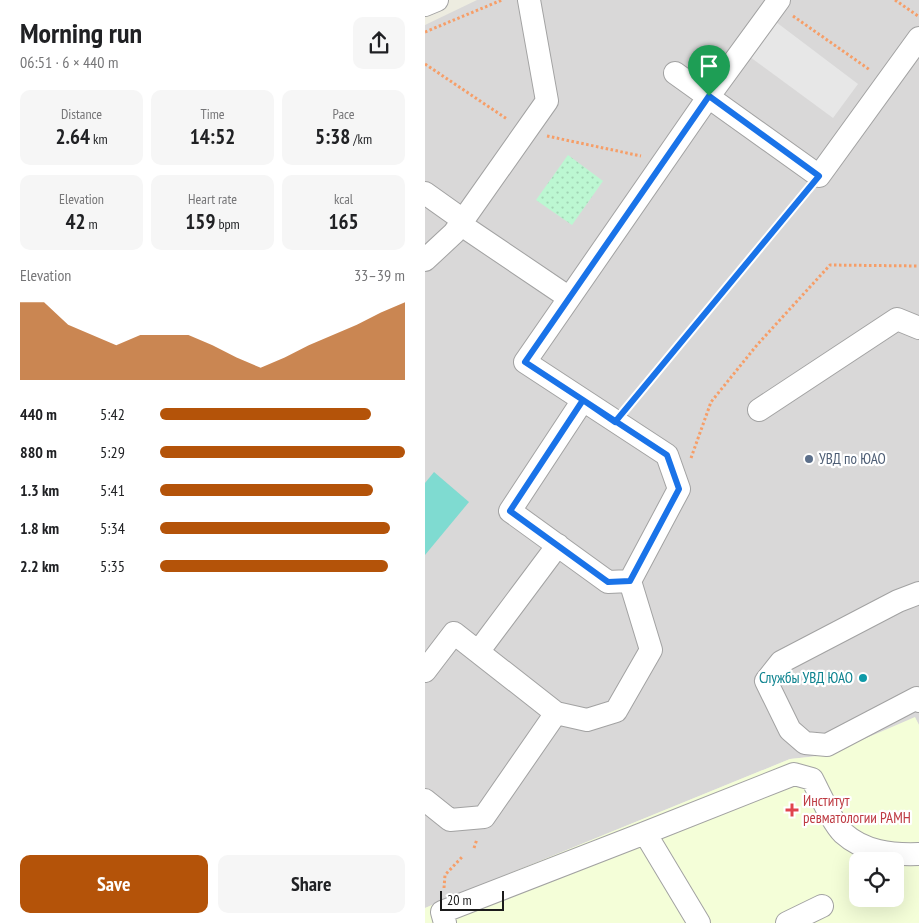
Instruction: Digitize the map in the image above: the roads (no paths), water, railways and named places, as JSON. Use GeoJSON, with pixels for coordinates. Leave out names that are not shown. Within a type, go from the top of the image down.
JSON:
{"type":"FeatureCollection","features":[{"type":"Feature","properties":{"kind":"street"},"geometry":{"type":"LineString","coordinates":[[425,6],[437,0]]}},
{"type":"Feature","properties":{"kind":"street"},"geometry":{"type":"LineString","coordinates":[[425,260],[454,233],[547,101],[529,0]]}},
{"type":"Feature","properties":{"kind":"street"},"geometry":{"type":"LineString","coordinates":[[425,671],[454,633],[556,713],[587,720],[616,711],[651,650],[630,581],[679,489],[667,455],[525,362],[568,297],[709,96],[778,2]]}},
{"type":"Feature","properties":{"kind":"street"},"geometry":{"type":"LineString","coordinates":[[675,73],[819,176],[919,38]]}},
{"type":"Feature","properties":{"kind":"street"},"geometry":{"type":"LineString","coordinates":[[425,193],[462,222],[568,297]]}},
{"type":"Feature","properties":{"kind":"street"},"geometry":{"type":"LineString","coordinates":[[759,410],[897,318],[919,328]]}},
{"type":"Feature","properties":{"kind":"street"},"geometry":{"type":"LineString","coordinates":[[583,400],[510,511],[608,582],[630,581]]}},
{"type":"Feature","properties":{"kind":"street"},"geometry":{"type":"LineString","coordinates":[[478,652],[558,545]]}},
{"type":"Feature","properties":{"kind":"street"},"geometry":{"type":"LineString","coordinates":[[919,593],[899,601],[781,662],[766,681],[790,730],[805,743],[827,745],[917,698],[919,702]]}},
{"type":"Feature","properties":{"kind":"street"},"geometry":{"type":"LineString","coordinates":[[425,800],[450,820],[484,816],[556,713]]}},
{"type":"Feature","properties":{"kind":"street"},"geometry":{"type":"LineString","coordinates":[[444,917],[645,833],[794,774],[812,779],[842,832],[866,849],[901,854],[919,854]]}},
{"type":"Feature","properties":{"kind":"street"},"geometry":{"type":"LineString","coordinates":[[645,833],[699,923]]}},
{"type":"Feature","properties":{"kind":"street"},"geometry":{"type":"LineString","coordinates":[[787,923],[822,906]]}},
{"type":"Feature","properties":{"kind":"place","name":"УВД по ЮАО"},"geometry":{"type":"Point","coordinates":[809,459]}},
{"type":"Feature","properties":{"kind":"place","name":"Службы УВД ЮАО"},"geometry":{"type":"Point","coordinates":[863,678]}},
{"type":"Feature","properties":{"kind":"place","name":"Институт ревматологии РАМН"},"geometry":{"type":"Point","coordinates":[792,810]}}]}
